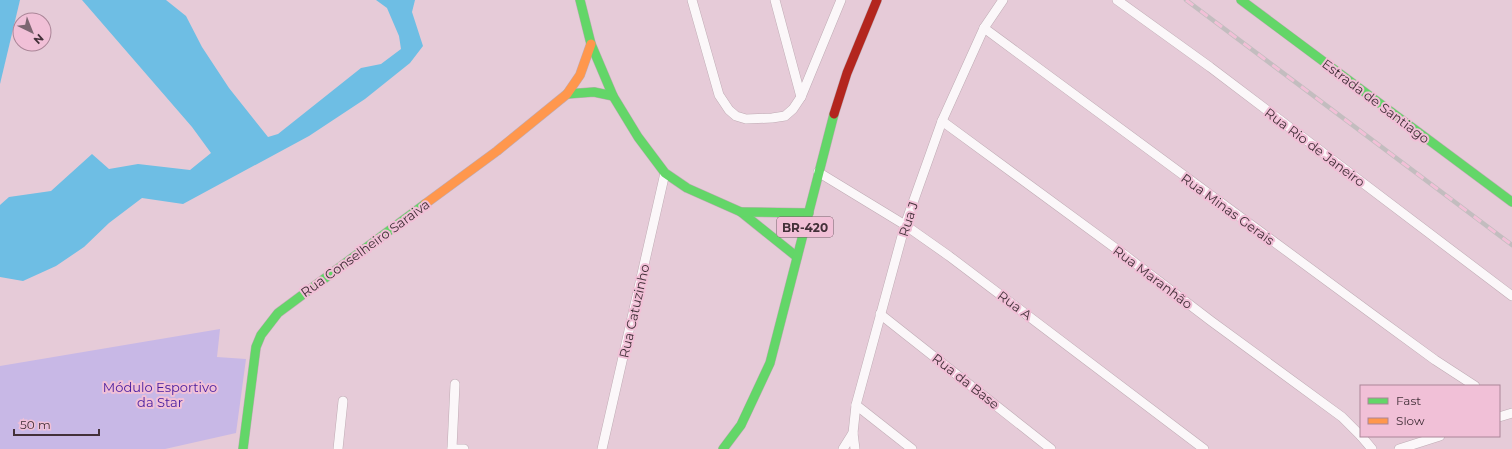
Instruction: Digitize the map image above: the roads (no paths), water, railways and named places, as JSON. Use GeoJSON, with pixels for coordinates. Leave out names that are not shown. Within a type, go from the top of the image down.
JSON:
{"type":"FeatureCollection","features":[{"type":"Feature","properties":{"kind":"street"},"geometry":{"type":"LineString","coordinates":[[580,0],[591,44],[613,96],[638,137],[665,173],[687,188],[741,212],[797,258]]}},
{"type":"Feature","properties":{"kind":"street"},"geometry":{"type":"LineString","coordinates":[[692,0],[719,95],[729,110],[736,116],[746,119],[784,116],[793,109],[801,97],[841,0]]}},
{"type":"Feature","properties":{"kind":"street"},"geometry":{"type":"LineString","coordinates":[[775,0],[801,97]]}},
{"type":"Feature","properties":{"kind":"street","name":"BR-420"},"geometry":{"type":"LineString","coordinates":[[723,449],[741,425],[770,363],[809,213],[818,172],[847,73],[877,0]]}},
{"type":"Feature","properties":{"kind":"street","name":"Rua J"},"geometry":{"type":"LineString","coordinates":[[843,449],[853,433],[856,405],[905,225],[942,121],[984,28],[1003,0]]}},
{"type":"Feature","properties":{"kind":"street","name":"Rua Rio de Janeiro"},"geometry":{"type":"LineString","coordinates":[[1117,0],[1210,67],[1512,296]]}},
{"type":"Feature","properties":{"kind":"street","name":"Estrada de Santiago"},"geometry":{"type":"LineString","coordinates":[[1240,0],[1512,202]]}},
{"type":"Feature","properties":{"kind":"street","name":"Rua Minas Gerais"},"geometry":{"type":"LineString","coordinates":[[984,28],[1391,328],[1474,385]]}},
{"type":"Feature","properties":{"kind":"street","name":"Rua Conselheiro Saraiva"},"geometry":{"type":"LineString","coordinates":[[243,449],[256,347],[261,335],[278,313],[498,151],[567,94],[580,75],[591,44]]}},
{"type":"Feature","properties":{"kind":"street"},"geometry":{"type":"LineString","coordinates":[[567,94],[594,92],[613,96]]}},
{"type":"Feature","properties":{"kind":"street","name":"Rua Maranhão"},"geometry":{"type":"LineString","coordinates":[[942,121],[1342,417],[1360,435]]}},
{"type":"Feature","properties":{"kind":"street","name":"Rua A"},"geometry":{"type":"LineString","coordinates":[[818,172],[905,225],[962,266],[1204,449]]}},
{"type":"Feature","properties":{"kind":"street","name":"Rua Catuzinho"},"geometry":{"type":"LineString","coordinates":[[602,449],[665,173]]}},
{"type":"Feature","properties":{"kind":"street"},"geometry":{"type":"LineString","coordinates":[[741,212],[809,213]]}},
{"type":"Feature","properties":{"kind":"street","name":"Rua da Base"},"geometry":{"type":"LineString","coordinates":[[880,314],[1051,449]]}},
{"type":"Feature","properties":{"kind":"street"},"geometry":{"type":"LineString","coordinates":[[455,384],[452,449],[464,449]]}},
{"type":"Feature","properties":{"kind":"street"},"geometry":{"type":"LineString","coordinates":[[338,449],[343,401]]}},
{"type":"Feature","properties":{"kind":"street"},"geometry":{"type":"LineString","coordinates":[[856,405],[912,449]]}},
{"type":"Feature","properties":{"kind":"street"},"geometry":{"type":"LineString","coordinates":[[853,433],[855,449]]}},
{"type":"Feature","properties":{"kind":"street","name":"Rua Maranhão"},"geometry":{"type":"LineString","coordinates":[[1362,437],[1372,449]]}},
{"type":"Feature","properties":{"kind":"street"},"geometry":{"type":"LineString","coordinates":[[1399,449],[1437,437]]}},
{"type":"Feature","properties":{"kind":"water"},"geometry":{"type":"Polygon","coordinates":[[[0,0],[20,0],[17,12],[12,12],[12,34],[0,84],[0,0]]]}},
{"type":"Feature","properties":{"kind":"water"},"geometry":{"type":"Polygon","coordinates":[[[82,0],[166,0],[186,16],[202,47],[229,88],[268,137],[278,134],[361,68],[381,64],[401,49],[399,36],[387,8],[376,0],[415,0],[412,12],[423,46],[410,63],[365,99],[309,136],[183,204],[142,198],[109,223],[84,247],[56,266],[23,281],[0,277],[0,205],[9,197],[51,191],[92,154],[109,169],[138,164],[190,170],[211,153],[192,127],[82,0]]]}},
{"type":"Feature","properties":{"kind":"railway"},"geometry":{"type":"LineString","coordinates":[[1186,0],[1512,245]]}},
{"type":"Feature","properties":{"kind":"park label","name":"Módulo Esportivo da Star"},"geometry":{"type":"Point","coordinates":[160,394]}}]}
